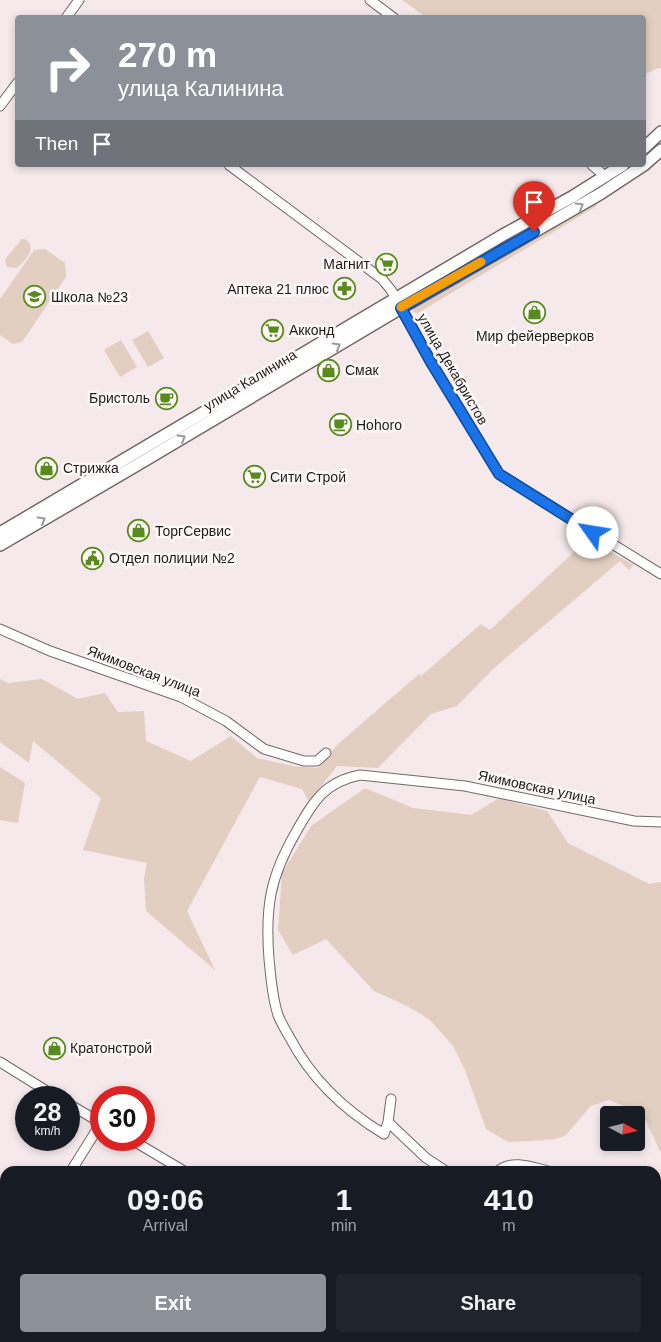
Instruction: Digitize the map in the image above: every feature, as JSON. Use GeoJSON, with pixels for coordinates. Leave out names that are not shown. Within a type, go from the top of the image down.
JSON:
{"type":"FeatureCollection","features":[{"type":"Feature","properties":{"kind":"main road"},"geometry":{"type":"LineString","coordinates":[[646,146],[661,132]]}},
{"type":"Feature","properties":{"kind":"main road","name":"улица Калинина"},"geometry":{"type":"LineString","coordinates":[[646,163],[661,150]]}},
{"type":"Feature","properties":{"kind":"main road","name":"улица Калинина"},"geometry":{"type":"LineString","coordinates":[[0,545],[620,167]]}},
{"type":"Feature","properties":{"kind":"main road","name":"улица Калинина"},"geometry":{"type":"LineString","coordinates":[[0,533],[398,303],[600,194],[641,167]]}},
{"type":"Feature","properties":{"kind":"street"},"geometry":{"type":"LineString","coordinates":[[68,15],[79,0]]}},
{"type":"Feature","properties":{"kind":"street"},"geometry":{"type":"LineString","coordinates":[[370,0],[390,15]]}},
{"type":"Feature","properties":{"kind":"street"},"geometry":{"type":"LineString","coordinates":[[0,106],[15,86]]}},
{"type":"Feature","properties":{"kind":"street","name":"улица Декабристов"},"geometry":{"type":"LineString","coordinates":[[232,167],[382,279],[391,290],[432,364],[499,474],[661,574]]}},
{"type":"Feature","properties":{"kind":"street"},"geometry":{"type":"LineString","coordinates":[[594,167],[606,177]]}},
{"type":"Feature","properties":{"kind":"street","name":"Якимовская улица"},"geometry":{"type":"LineString","coordinates":[[0,629],[50,651],[182,697],[226,721],[264,749],[304,761],[317,761],[326,753]]}},
{"type":"Feature","properties":{"kind":"street","name":"Якимовская улица"},"geometry":{"type":"LineString","coordinates":[[388,1122],[384,1134],[362,1121],[329,1093],[312,1074],[279,1016],[272,991],[267,932],[270,898],[275,875],[282,856],[316,798],[330,786],[344,778],[360,775],[465,786],[634,821],[661,822]]}},
{"type":"Feature","properties":{"kind":"street"},"geometry":{"type":"LineString","coordinates":[[0,1062],[39,1086]]}},
{"type":"Feature","properties":{"kind":"street"},"geometry":{"type":"LineString","coordinates":[[391,1099],[388,1122],[426,1158],[438,1166]]}},
{"type":"Feature","properties":{"kind":"street"},"geometry":{"type":"LineString","coordinates":[[74,1166],[90,1141]]}},
{"type":"Feature","properties":{"kind":"street"},"geometry":{"type":"LineString","coordinates":[[150,1151],[176,1166]]}},
{"type":"Feature","properties":{"kind":"street"},"geometry":{"type":"LineString","coordinates":[[507,1166],[525,1166]]}},
{"type":"Feature","properties":{"kind":"shaded area"},"geometry":{"type":"Polygon","coordinates":[[[402,0],[661,0],[661,68],[646,73],[646,15],[423,15],[402,0]]]}},
{"type":"Feature","properties":{"kind":"shaded area"},"geometry":{"type":"Polygon","coordinates":[[[590,203],[596,203],[597,206],[418,313],[413,312],[414,308],[590,203]]]}},
{"type":"Feature","properties":{"kind":"shaded area"},"geometry":{"type":"Polygon","coordinates":[[[22,239],[29,243],[29,254],[17,268],[7,267],[6,258],[22,239]]]}},
{"type":"Feature","properties":{"kind":"shaded area"},"geometry":{"type":"Polygon","coordinates":[[[45,249],[65,263],[66,277],[22,342],[13,344],[0,335],[0,299],[34,250],[45,249]]]}},
{"type":"Feature","properties":{"kind":"shaded area"},"geometry":{"type":"Polygon","coordinates":[[[148,331],[164,358],[148,367],[132,340],[148,331]]]}},
{"type":"Feature","properties":{"kind":"shaded area"},"geometry":{"type":"Polygon","coordinates":[[[121,340],[137,367],[120,377],[104,350],[121,340]]]}},
{"type":"Feature","properties":{"kind":"shaded area"},"geometry":{"type":"Polygon","coordinates":[[[588,539],[634,565],[629,570],[620,561],[493,669],[457,706],[431,714],[378,768],[337,766],[309,802],[302,789],[260,777],[187,911],[215,970],[146,911],[144,878],[147,863],[83,850],[101,798],[33,741],[29,763],[0,742],[0,679],[8,683],[42,679],[78,699],[105,693],[118,712],[144,711],[146,741],[191,761],[231,736],[257,758],[293,766],[318,768],[338,744],[419,674],[421,676],[481,624],[490,630],[588,539]]]}},
{"type":"Feature","properties":{"kind":"shaded area"},"geometry":{"type":"Polygon","coordinates":[[[0,767],[25,783],[18,823],[0,820],[0,767]]]}},
{"type":"Feature","properties":{"kind":"shaded area"},"geometry":{"type":"Polygon","coordinates":[[[365,788],[413,808],[471,815],[499,798],[547,811],[568,843],[649,884],[661,882],[661,1153],[645,1119],[645,1106],[624,1106],[609,1100],[591,1106],[565,1136],[555,1139],[508,1142],[486,1129],[465,1070],[453,1046],[430,1020],[407,1006],[374,991],[326,939],[293,955],[278,930],[282,873],[311,826],[365,788]]]}},
{"type":"Feature","properties":{"kind":"slow traffic"},"geometry":{"type":"LineString","coordinates":[[401,307],[481,262]]}},
{"type":"Feature","properties":{"kind":"place","name":"Магнит"},"geometry":{"type":"Point","coordinates":[386,264]}},
{"type":"Feature","properties":{"kind":"place","name":"Аптека 21 плюс"},"geometry":{"type":"Point","coordinates":[345,289]}},
{"type":"Feature","properties":{"kind":"place","name":"Школа №23"},"geometry":{"type":"Point","coordinates":[35,297]}},
{"type":"Feature","properties":{"kind":"place","name":"Мир фейерверков"},"geometry":{"type":"Point","coordinates":[535,313]}},
{"type":"Feature","properties":{"kind":"place","name":"Акконд"},"geometry":{"type":"Point","coordinates":[273,330]}},
{"type":"Feature","properties":{"kind":"place","name":"Смак"},"geometry":{"type":"Point","coordinates":[329,370]}},
{"type":"Feature","properties":{"kind":"place","name":"Бристоль"},"geometry":{"type":"Point","coordinates":[166,398]}},
{"type":"Feature","properties":{"kind":"place","name":"Hohoro"},"geometry":{"type":"Point","coordinates":[340,425]}},
{"type":"Feature","properties":{"kind":"place","name":"Стрижка"},"geometry":{"type":"Point","coordinates":[47,468]}},
{"type":"Feature","properties":{"kind":"place","name":"Сити Строй"},"geometry":{"type":"Point","coordinates":[254,477]}},
{"type":"Feature","properties":{"kind":"place","name":"ТоргСервис"},"geometry":{"type":"Point","coordinates":[139,531]}},
{"type":"Feature","properties":{"kind":"place","name":"Отдел полиции №2"},"geometry":{"type":"Point","coordinates":[93,558]}},
{"type":"Feature","properties":{"kind":"place","name":"Кратонстрой"},"geometry":{"type":"Point","coordinates":[54,1048]}},
{"type":"Feature","properties":{"kind":"route"},"geometry":{"type":"LineString","coordinates":[[534,232],[401,308],[411,329],[499,474],[593,533]]}}]}
